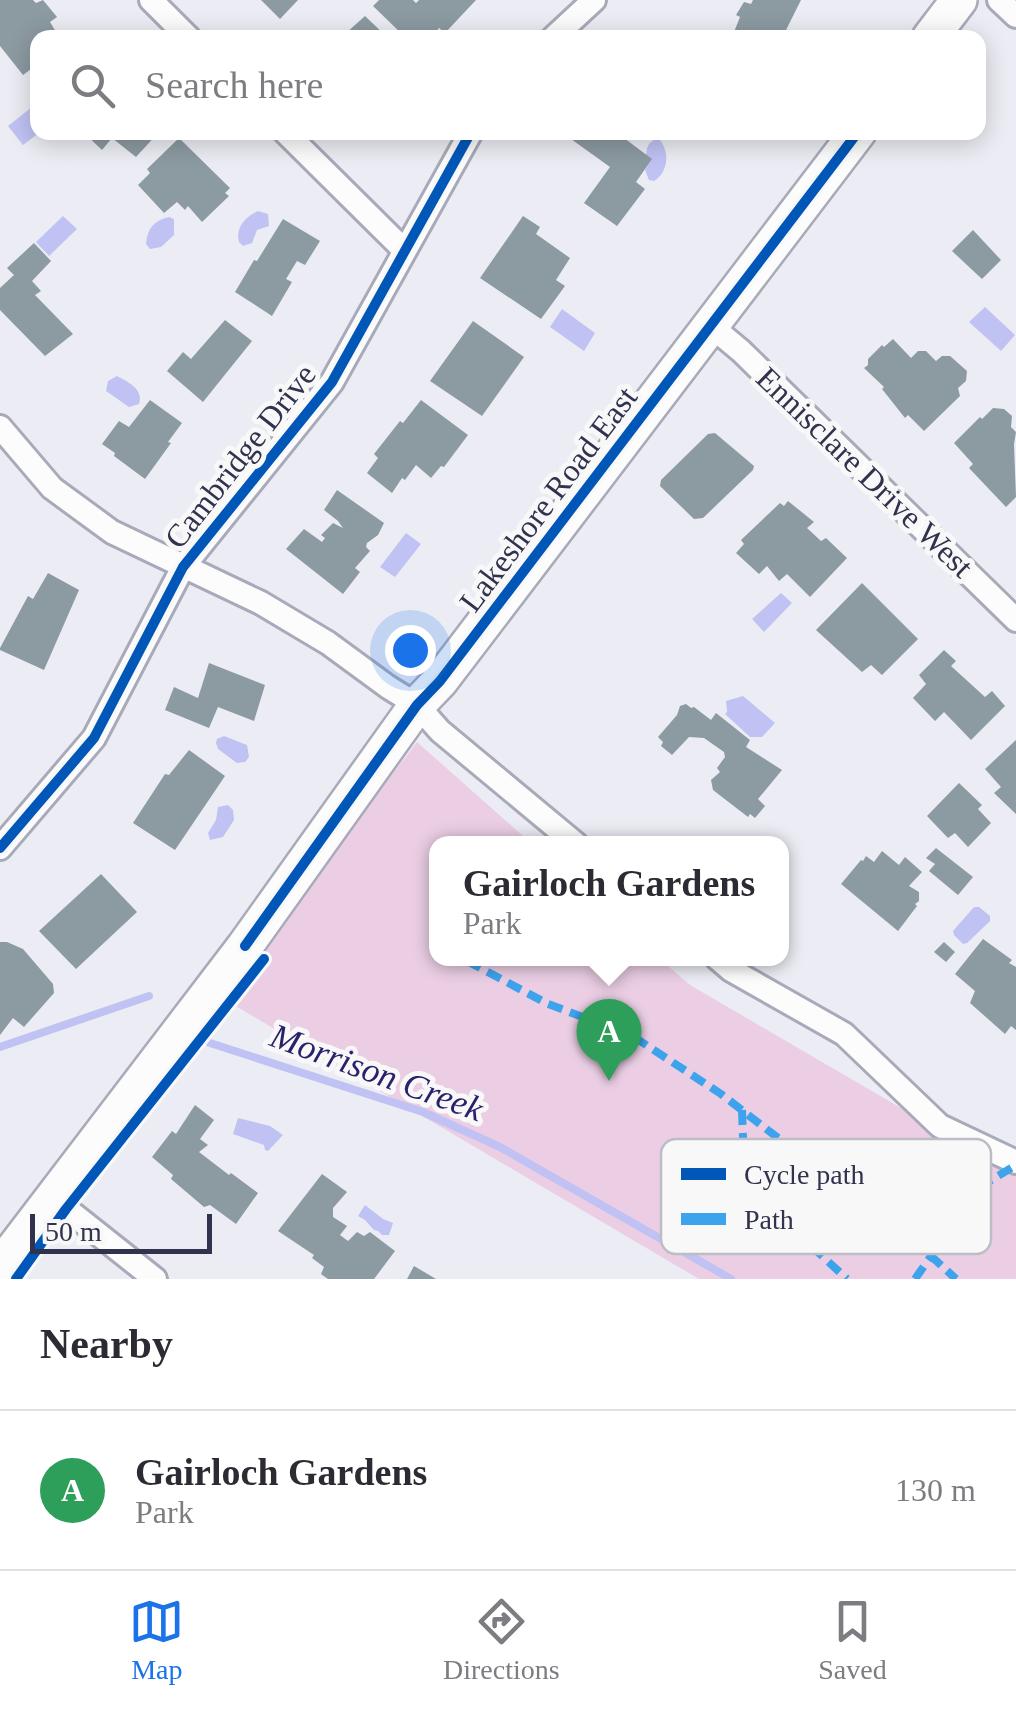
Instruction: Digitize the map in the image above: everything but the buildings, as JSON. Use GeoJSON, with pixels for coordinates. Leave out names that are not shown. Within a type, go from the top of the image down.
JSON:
{"type":"FeatureCollection","features":[{"type":"Feature","properties":{"kind":"main road"},"geometry":{"type":"LineString","coordinates":[[936,30],[959,0]]}},
{"type":"Feature","properties":{"kind":"main road","name":"Lakeshore Road East"},"geometry":{"type":"LineString","coordinates":[[0,1268],[245,946],[418,704],[440,681],[852,140]]}},
{"type":"Feature","properties":{"kind":"street"},"geometry":{"type":"LineString","coordinates":[[151,0],[181,30]]}},
{"type":"Feature","properties":{"kind":"street"},"geometry":{"type":"LineString","coordinates":[[562,30],[594,0]]}},
{"type":"Feature","properties":{"kind":"street"},"geometry":{"type":"LineString","coordinates":[[999,0],[1016,16]]}},
{"type":"Feature","properties":{"kind":"street"},"geometry":{"type":"LineString","coordinates":[[293,140],[404,250]]}},
{"type":"Feature","properties":{"kind":"street","name":"Cambridge Drive"},"geometry":{"type":"LineString","coordinates":[[0,848],[94,738],[183,567],[332,382],[466,140]]}},
{"type":"Feature","properties":{"kind":"street","name":"Ennisclare Drive West"},"geometry":{"type":"LineString","coordinates":[[711,326],[1016,620]]}},
{"type":"Feature","properties":{"kind":"street"},"geometry":{"type":"LineString","coordinates":[[0,427],[52,488],[112,532],[261,603],[418,704],[440,731],[566,836]]}},
{"type":"Feature","properties":{"kind":"street"},"geometry":{"type":"LineString","coordinates":[[726,966],[844,1034],[940,1126],[967,1139]]}},
{"type":"Feature","properties":{"kind":"street"},"geometry":{"type":"LineString","coordinates":[[991,1150],[1016,1162]]}},
{"type":"Feature","properties":{"kind":"street"},"geometry":{"type":"LineString","coordinates":[[50,1202],[73,1214],[154,1279]]}},
{"type":"Feature","properties":{"kind":"shaded area"},"geometry":{"type":"Polygon","coordinates":[[[417,742],[523,836],[429,836],[429,966],[668,966],[690,985],[954,1139],[661,1139],[661,1254],[991,1254],[991,1161],[1016,1168],[1016,1279],[699,1279],[222,998],[417,742]]]}},
{"type":"Feature","properties":{"kind":"water"},"geometry":{"type":"Polygon","coordinates":[[[30,109],[30,140],[23,145],[8,126],[30,109]]]}},
{"type":"Feature","properties":{"kind":"water"},"geometry":{"type":"Polygon","coordinates":[[[654,140],[660,140],[666,156],[665,168],[654,181],[649,180],[645,170],[651,160],[646,155],[647,148],[654,140]]]}},
{"type":"Feature","properties":{"kind":"water"},"geometry":{"type":"Polygon","coordinates":[[[258,211],[268,214],[269,226],[257,230],[252,243],[243,246],[238,237],[240,228],[258,211]]]}},
{"type":"Feature","properties":{"kind":"water"},"geometry":{"type":"Polygon","coordinates":[[[63,216],[77,229],[49,256],[36,242],[63,216]]]}},
{"type":"Feature","properties":{"kind":"water"},"geometry":{"type":"Polygon","coordinates":[[[174,219],[174,235],[161,247],[150,249],[146,244],[150,230],[159,220],[174,219]]]}},
{"type":"Feature","properties":{"kind":"water"},"geometry":{"type":"Polygon","coordinates":[[[985,307],[1015,335],[1001,351],[969,322],[985,307]]]}},
{"type":"Feature","properties":{"kind":"water"},"geometry":{"type":"Polygon","coordinates":[[[562,309],[595,333],[584,351],[550,327],[562,309]]]}},
{"type":"Feature","properties":{"kind":"water"},"geometry":{"type":"Polygon","coordinates":[[[117,376],[137,390],[139,404],[129,407],[106,391],[108,381],[117,376]]]}},
{"type":"Feature","properties":{"kind":"water"},"geometry":{"type":"Polygon","coordinates":[[[406,533],[421,544],[395,577],[380,567],[406,533]]]}},
{"type":"Feature","properties":{"kind":"water"},"geometry":{"type":"Polygon","coordinates":[[[781,593],[792,603],[764,632],[752,619],[781,593]]]}},
{"type":"Feature","properties":{"kind":"water"},"geometry":{"type":"Polygon","coordinates":[[[743,696],[775,723],[762,737],[750,737],[725,714],[726,701],[743,696]]]}},
{"type":"Feature","properties":{"kind":"water"},"geometry":{"type":"Polygon","coordinates":[[[224,736],[247,745],[249,757],[245,762],[237,763],[218,749],[217,739],[224,736]]]}},
{"type":"Feature","properties":{"kind":"water"},"geometry":{"type":"Polygon","coordinates":[[[228,805],[234,820],[223,837],[210,840],[208,833],[218,807],[228,805]]]}},
{"type":"Feature","properties":{"kind":"water"},"geometry":{"type":"Polygon","coordinates":[[[974,907],[990,916],[990,921],[963,944],[953,931],[974,907]]]}},
{"type":"Feature","properties":{"kind":"water"},"geometry":{"type":"Polygon","coordinates":[[[238,1118],[270,1126],[283,1135],[265,1150],[264,1145],[233,1134],[238,1118]]]}},
{"type":"Feature","properties":{"kind":"water"},"geometry":{"type":"Polygon","coordinates":[[[365,1205],[393,1223],[389,1235],[382,1235],[358,1216],[365,1205]]]}},
{"type":"Feature","properties":{"kind":"waterway","name":"Morrison Creek"},"geometry":{"type":"LineString","coordinates":[[0,1047],[149,996]]}},
{"type":"Feature","properties":{"kind":"waterway","name":"Morrison Creek"},"geometry":{"type":"LineString","coordinates":[[210,1043],[423,1112],[500,1147],[661,1239]]}},
{"type":"Feature","properties":{"kind":"waterway","name":"Morrison Creek"},"geometry":{"type":"LineString","coordinates":[[687,1254],[731,1279]]}},
{"type":"Feature","properties":{"kind":"marked path"},"geometry":{"type":"LineString","coordinates":[[476,966],[548,1004],[631,1035],[721,1094],[779,1139]]}},
{"type":"Feature","properties":{"kind":"marked path"},"geometry":{"type":"LineString","coordinates":[[742,1110],[743,1139]]}},
{"type":"Feature","properties":{"kind":"marked path"},"geometry":{"type":"LineString","coordinates":[[991,1180],[1016,1165]]}},
{"type":"Feature","properties":{"kind":"marked path"},"geometry":{"type":"LineString","coordinates":[[820,1254],[847,1279]]}},
{"type":"Feature","properties":{"kind":"marked path"},"geometry":{"type":"LineString","coordinates":[[928,1254],[956,1279]]}},
{"type":"Feature","properties":{"kind":"marked path"},"geometry":{"type":"LineString","coordinates":[[915,1279],[932,1254]]}},
{"type":"Feature","properties":{"kind":"cycle path"},"geometry":{"type":"LineString","coordinates":[[0,848],[94,738],[183,567],[332,382],[467,140]]}},
{"type":"Feature","properties":{"kind":"cycle path"},"geometry":{"type":"LineString","coordinates":[[245,946],[417,705],[440,681],[852,140]]}},
{"type":"Feature","properties":{"kind":"cycle path"},"geometry":{"type":"LineString","coordinates":[[16,1279],[66,1209],[264,959]]}},
{"type":"Feature","properties":{"kind":"place","name":"Gairloch Gardens"},"geometry":{"type":"Point","coordinates":[609,1081]}}]}
